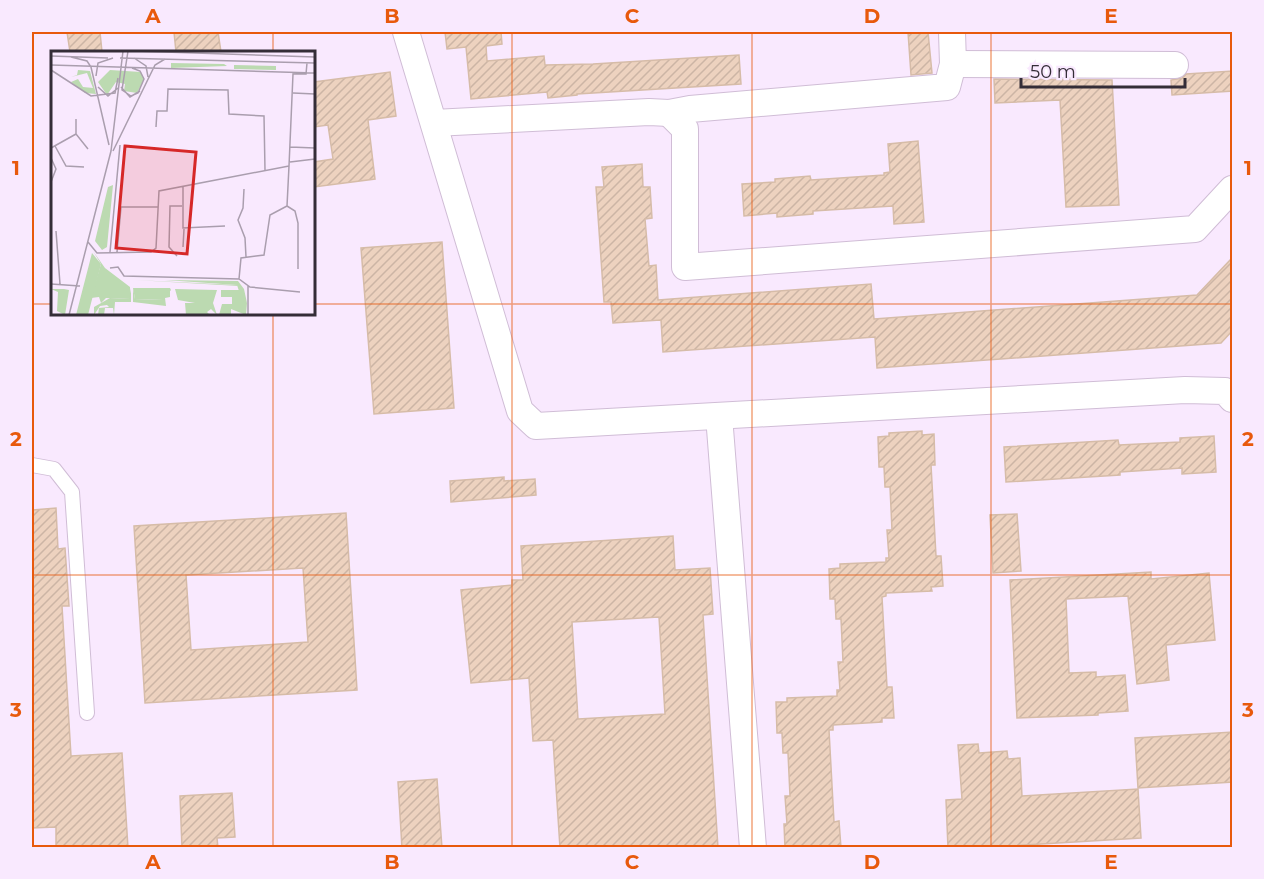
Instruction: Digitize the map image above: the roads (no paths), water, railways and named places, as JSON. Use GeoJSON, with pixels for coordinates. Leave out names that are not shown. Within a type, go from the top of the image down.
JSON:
{"type":"FeatureCollection","features":[{"type":"Feature","properties":{"kind":"street"},"geometry":{"type":"LineString","coordinates":[[406,32],[520,411],[536,426],[1185,390],[1225,391],[1233,399]]}},
{"type":"Feature","properties":{"kind":"street"},"geometry":{"type":"LineString","coordinates":[[434,123],[649,112],[669,113],[690,109],[947,87],[953,64],[952,32]]}},
{"type":"Feature","properties":{"kind":"street"},"geometry":{"type":"LineString","coordinates":[[953,64],[1175,65]]}},
{"type":"Feature","properties":{"kind":"street"},"geometry":{"type":"LineString","coordinates":[[669,113],[685,129],[685,267],[1195,229],[1233,189]]}},
{"type":"Feature","properties":{"kind":"street"},"geometry":{"type":"LineString","coordinates":[[719,416],[753,848]]}},
{"type":"Feature","properties":{"kind":"lane"},"geometry":{"type":"LineString","coordinates":[[32,465],[54,470],[72,492],[87,713]]}}]}
